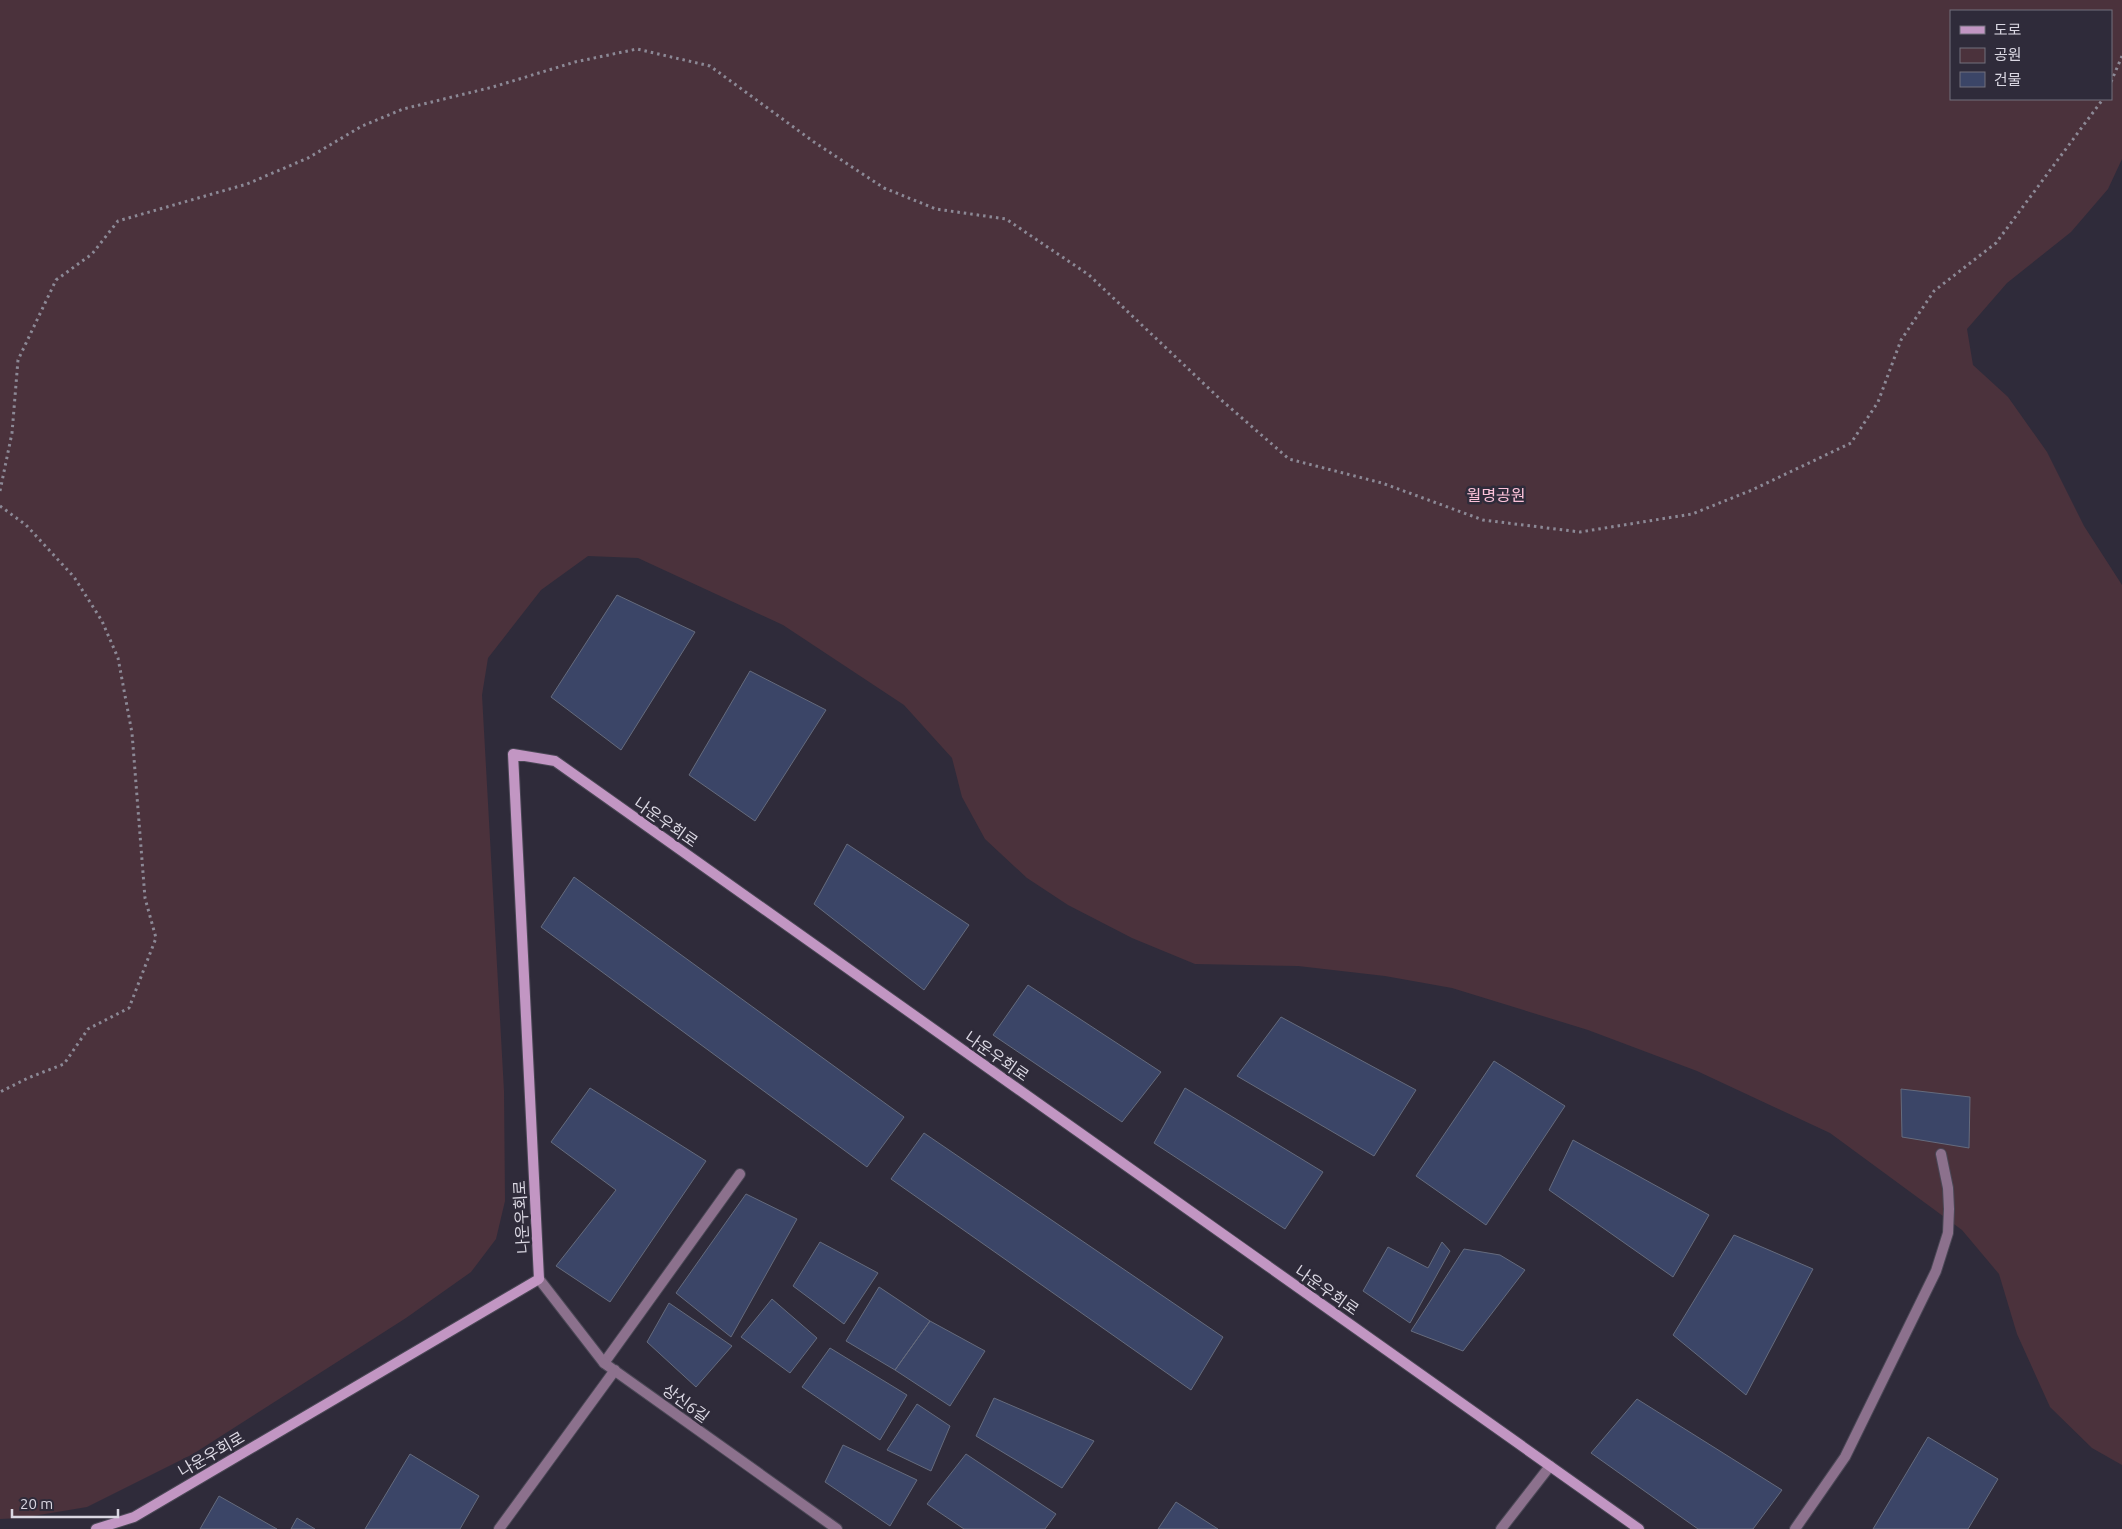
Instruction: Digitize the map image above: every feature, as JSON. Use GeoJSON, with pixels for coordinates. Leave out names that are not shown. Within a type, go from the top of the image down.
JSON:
{"type":"FeatureCollection","features":[{"type":"Feature","properties":{"kind":"street","name":"나운우회로"},"geometry":{"type":"LineString","coordinates":[[96,1529],[134,1516],[539,1279],[513,754],[555,761],[1639,1529]]}},
{"type":"Feature","properties":{"kind":"street"},"geometry":{"type":"LineString","coordinates":[[1795,1529],[1845,1457],[1936,1271],[1948,1233],[1948,1188],[1941,1154]]}},
{"type":"Feature","properties":{"kind":"street"},"geometry":{"type":"LineString","coordinates":[[604,1362],[740,1174]]}},
{"type":"Feature","properties":{"kind":"street","name":"상신6길"},"geometry":{"type":"LineString","coordinates":[[539,1279],[604,1362],[825,1526],[837,1529]]}},
{"type":"Feature","properties":{"kind":"street"},"geometry":{"type":"LineString","coordinates":[[498,1529],[615,1370]]}},
{"type":"Feature","properties":{"kind":"street"},"geometry":{"type":"LineString","coordinates":[[1501,1529],[1550,1466]]}},
{"type":"Feature","properties":{"kind":"path"},"geometry":{"type":"LineString","coordinates":[[0,491],[12,433],[18,360],[56,280],[92,254],[118,221],[247,184],[308,158],[362,126],[403,109],[493,87],[575,62],[637,49],[710,66],[814,142],[884,188],[936,209],[1006,219],[1089,275],[1219,398],[1289,459],[1382,483],[1483,520],[1580,532],[1692,514],[1752,490],[1850,443],[1878,402],[1901,340],[1934,291],[1996,243],[2102,100]]}},
{"type":"Feature","properties":{"kind":"path"},"geometry":{"type":"LineString","coordinates":[[2112,80],[2122,56]]}},
{"type":"Feature","properties":{"kind":"path"},"geometry":{"type":"LineString","coordinates":[[0,506],[26,525],[74,577],[102,621],[118,658],[132,733],[145,898],[156,938],[130,1008],[88,1028],[64,1064],[28,1078],[0,1092]]}},
{"type":"Feature","properties":{"kind":"green space","name":"월명공원"},"geometry":{"type":"Polygon","coordinates":[[[0,0],[2122,0],[2122,159],[2108,189],[2071,232],[2007,283],[1967,329],[1973,365],[2008,397],[2047,452],[2084,526],[2122,585],[2122,1465],[2092,1448],[2050,1407],[2017,1334],[1999,1274],[1962,1230],[1830,1133],[1697,1071],[1588,1030],[1452,988],[1385,976],[1298,966],[1195,964],[1132,938],[1068,905],[1027,878],[985,839],[962,797],[952,758],[904,705],[783,625],[638,558],[588,556],[541,590],[488,658],[482,695],[504,1091],[505,1201],[496,1239],[471,1272],[406,1318],[193,1454],[87,1507],[21,1518],[0,1519],[0,0]]]}},
{"type":"Feature","properties":{"kind":"building"},"geometry":{"type":"Polygon","coordinates":[[[617,595],[695,632],[621,750],[551,697],[617,595]]]}},
{"type":"Feature","properties":{"kind":"building"},"geometry":{"type":"Polygon","coordinates":[[[750,671],[826,710],[755,821],[689,775],[750,671]]]}},
{"type":"Feature","properties":{"kind":"building"},"geometry":{"type":"Polygon","coordinates":[[[847,844],[969,925],[924,990],[814,904],[847,844]]]}},
{"type":"Feature","properties":{"kind":"building"},"geometry":{"type":"Polygon","coordinates":[[[574,877],[904,1117],[867,1167],[541,927],[574,877]]]}},
{"type":"Feature","properties":{"kind":"building"},"geometry":{"type":"Polygon","coordinates":[[[1028,985],[1161,1072],[1122,1122],[993,1035],[1028,985]]]}},
{"type":"Feature","properties":{"kind":"building"},"geometry":{"type":"Polygon","coordinates":[[[1281,1017],[1416,1090],[1374,1156],[1237,1076],[1281,1017]]]}},
{"type":"Feature","properties":{"kind":"building"},"geometry":{"type":"Polygon","coordinates":[[[1494,1061],[1565,1106],[1486,1225],[1416,1176],[1494,1061]]]}},
{"type":"Feature","properties":{"kind":"building"},"geometry":{"type":"Polygon","coordinates":[[[590,1088],[706,1161],[610,1302],[556,1266],[616,1190],[551,1142],[590,1088]]]}},
{"type":"Feature","properties":{"kind":"building"},"geometry":{"type":"Polygon","coordinates":[[[1185,1088],[1323,1172],[1285,1229],[1154,1143],[1185,1088]]]}},
{"type":"Feature","properties":{"kind":"building"},"geometry":{"type":"Polygon","coordinates":[[[1901,1089],[1970,1097],[1969,1148],[1902,1137],[1901,1089]]]}},
{"type":"Feature","properties":{"kind":"building"},"geometry":{"type":"Polygon","coordinates":[[[924,1133],[1223,1337],[1191,1390],[891,1179],[924,1133]]]}},
{"type":"Feature","properties":{"kind":"building"},"geometry":{"type":"Polygon","coordinates":[[[1573,1140],[1709,1215],[1673,1277],[1549,1190],[1573,1140]]]}},
{"type":"Feature","properties":{"kind":"building"},"geometry":{"type":"Polygon","coordinates":[[[746,1194],[797,1219],[731,1337],[676,1293],[746,1194]]]}},
{"type":"Feature","properties":{"kind":"building"},"geometry":{"type":"Polygon","coordinates":[[[1734,1235],[1813,1269],[1746,1395],[1673,1335],[1734,1235]]]}},
{"type":"Feature","properties":{"kind":"building"},"geometry":{"type":"Polygon","coordinates":[[[820,1242],[878,1273],[844,1324],[793,1286],[820,1242]]]}},
{"type":"Feature","properties":{"kind":"building"},"geometry":{"type":"Polygon","coordinates":[[[1442,1242],[1450,1251],[1410,1323],[1363,1291],[1388,1247],[1428,1268],[1442,1242]]]}},
{"type":"Feature","properties":{"kind":"building"},"geometry":{"type":"Polygon","coordinates":[[[1464,1249],[1500,1255],[1525,1270],[1463,1351],[1411,1331],[1464,1249]]]}},
{"type":"Feature","properties":{"kind":"building"},"geometry":{"type":"Polygon","coordinates":[[[879,1287],[930,1321],[895,1370],[846,1341],[879,1287]]]}},
{"type":"Feature","properties":{"kind":"building"},"geometry":{"type":"Polygon","coordinates":[[[772,1299],[817,1338],[790,1373],[741,1337],[772,1299]]]}},
{"type":"Feature","properties":{"kind":"building"},"geometry":{"type":"Polygon","coordinates":[[[669,1303],[732,1346],[696,1387],[647,1342],[669,1303]]]}},
{"type":"Feature","properties":{"kind":"building"},"geometry":{"type":"Polygon","coordinates":[[[930,1321],[985,1351],[950,1406],[895,1370],[930,1321]]]}},
{"type":"Feature","properties":{"kind":"building"},"geometry":{"type":"Polygon","coordinates":[[[830,1348],[907,1395],[880,1440],[802,1387],[830,1348]]]}},
{"type":"Feature","properties":{"kind":"building"},"geometry":{"type":"Polygon","coordinates":[[[994,1398],[1094,1441],[1062,1488],[976,1436],[994,1398]]]}},
{"type":"Feature","properties":{"kind":"building"},"geometry":{"type":"Polygon","coordinates":[[[1637,1399],[1782,1490],[1753,1529],[1698,1529],[1591,1453],[1637,1399]]]}},
{"type":"Feature","properties":{"kind":"building"},"geometry":{"type":"Polygon","coordinates":[[[917,1404],[950,1426],[931,1471],[887,1450],[917,1404]]]}},
{"type":"Feature","properties":{"kind":"building"},"geometry":{"type":"Polygon","coordinates":[[[1928,1437],[1998,1479],[1968,1529],[1873,1529],[1928,1437]]]}},
{"type":"Feature","properties":{"kind":"building"},"geometry":{"type":"Polygon","coordinates":[[[843,1445],[917,1480],[890,1526],[825,1482],[843,1445]]]}},
{"type":"Feature","properties":{"kind":"building"},"geometry":{"type":"Polygon","coordinates":[[[410,1454],[479,1496],[460,1529],[365,1529],[410,1454]]]}},
{"type":"Feature","properties":{"kind":"building"},"geometry":{"type":"Polygon","coordinates":[[[966,1454],[1056,1514],[1045,1529],[964,1529],[927,1504],[966,1454]]]}},
{"type":"Feature","properties":{"kind":"building"},"geometry":{"type":"Polygon","coordinates":[[[219,1496],[277,1529],[200,1529],[219,1496]]]}},
{"type":"Feature","properties":{"kind":"building"},"geometry":{"type":"Polygon","coordinates":[[[1176,1502],[1218,1529],[1158,1529],[1176,1502]]]}},
{"type":"Feature","properties":{"kind":"building"},"geometry":{"type":"Polygon","coordinates":[[[297,1518],[315,1529],[291,1529],[297,1518]]]}}]}
